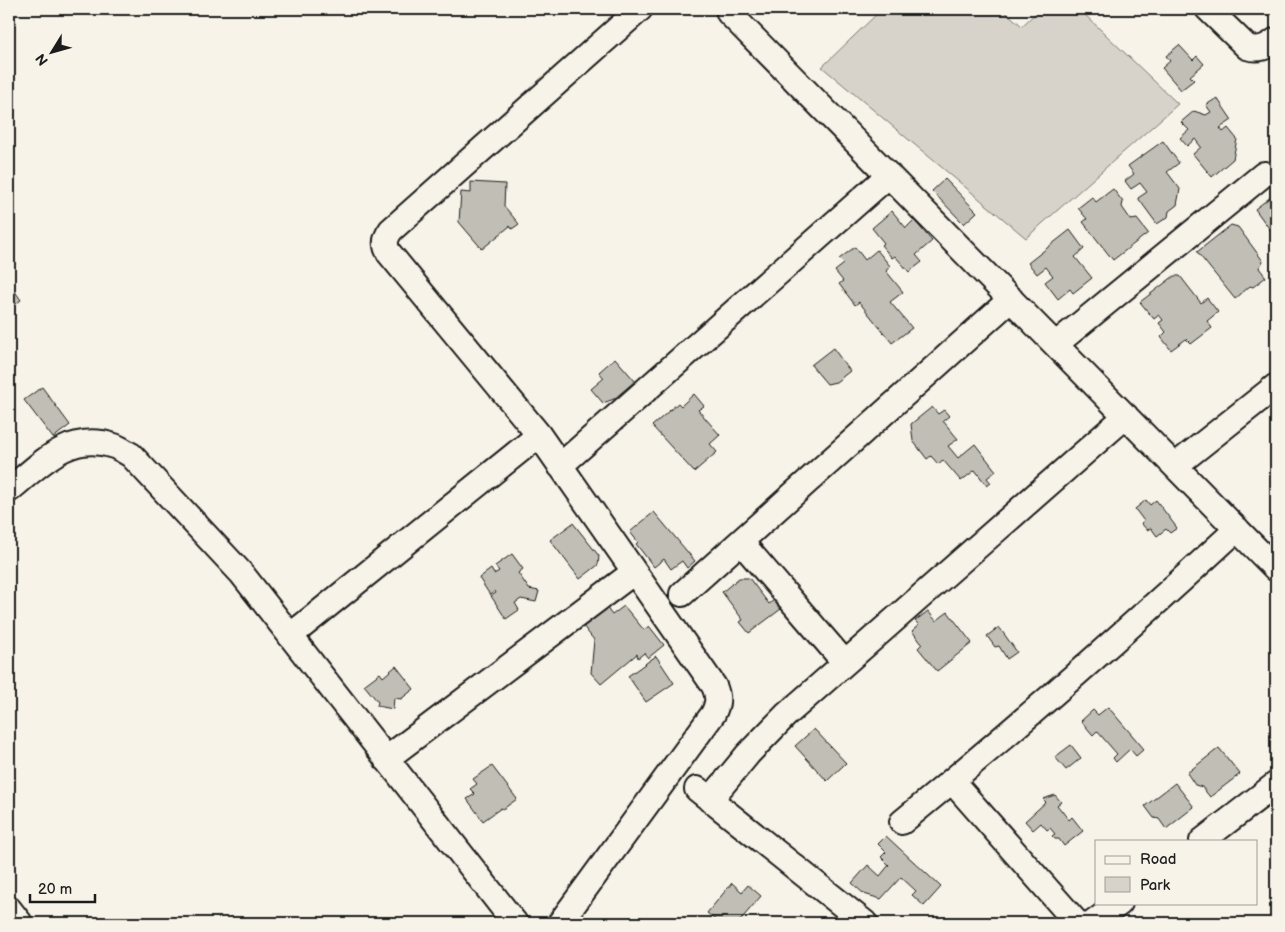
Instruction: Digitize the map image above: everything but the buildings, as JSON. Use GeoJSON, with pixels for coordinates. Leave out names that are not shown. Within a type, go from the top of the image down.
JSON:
{"type":"FeatureCollection","features":[{"type":"Feature","properties":{"kind":"street"},"geometry":{"type":"LineString","coordinates":[[560,923],[713,714],[718,700],[717,693],[714,686],[539,435],[389,253],[385,244],[391,230],[640,9]]}},
{"type":"Feature","properties":{"kind":"street"},"geometry":{"type":"LineString","coordinates":[[1208,9],[1247,46],[1253,49],[1265,47],[1276,40]]}},
{"type":"Feature","properties":{"kind":"street"},"geometry":{"type":"LineString","coordinates":[[729,12],[1276,569]]}},
{"type":"Feature","properties":{"kind":"street"},"geometry":{"type":"LineString","coordinates":[[1056,344],[1264,174]]}},
{"type":"Feature","properties":{"kind":"street"},"geometry":{"type":"LineString","coordinates":[[560,466],[889,175]]}},
{"type":"Feature","properties":{"kind":"street"},"geometry":{"type":"LineString","coordinates":[[682,594],[1012,300]]}},
{"type":"Feature","properties":{"kind":"street"},"geometry":{"type":"LineString","coordinates":[[1175,466],[1276,386]]}},
{"type":"Feature","properties":{"kind":"street"},"geometry":{"type":"LineString","coordinates":[[865,923],[703,794],[742,761],[766,734],[845,663],[1126,416]]}},
{"type":"Feature","properties":{"kind":"street"},"geometry":{"type":"LineString","coordinates":[[290,636],[539,435]]}},
{"type":"Feature","properties":{"kind":"street"},"geometry":{"type":"LineString","coordinates":[[9,490],[49,457],[64,448],[80,442],[98,442],[115,446],[131,455],[242,574],[515,923]]}},
{"type":"Feature","properties":{"kind":"street"},"geometry":{"type":"LineString","coordinates":[[902,822],[1095,658],[1236,529]]}},
{"type":"Feature","properties":{"kind":"street"},"geometry":{"type":"LineString","coordinates":[[740,542],[845,663]]}},
{"type":"Feature","properties":{"kind":"street"},"geometry":{"type":"LineString","coordinates":[[386,759],[634,572]]}},
{"type":"Feature","properties":{"kind":"street"},"geometry":{"type":"LineString","coordinates":[[952,781],[1077,923]]}},
{"type":"Feature","properties":{"kind":"street"},"geometry":{"type":"LineString","coordinates":[[1203,840],[1276,784]]}},
{"type":"Feature","properties":{"kind":"street"},"geometry":{"type":"LineString","coordinates":[[1093,923],[1119,904]]}},
{"type":"Feature","properties":{"kind":"street"},"geometry":{"type":"LineString","coordinates":[[9,909],[20,923]]}},
{"type":"Feature","properties":{"kind":"green space"},"geometry":{"type":"Polygon","coordinates":[[[882,9],[1002,9],[1022,26],[1040,9],[1079,9],[1178,104],[1026,238],[822,67],[882,9]]]}}]}
